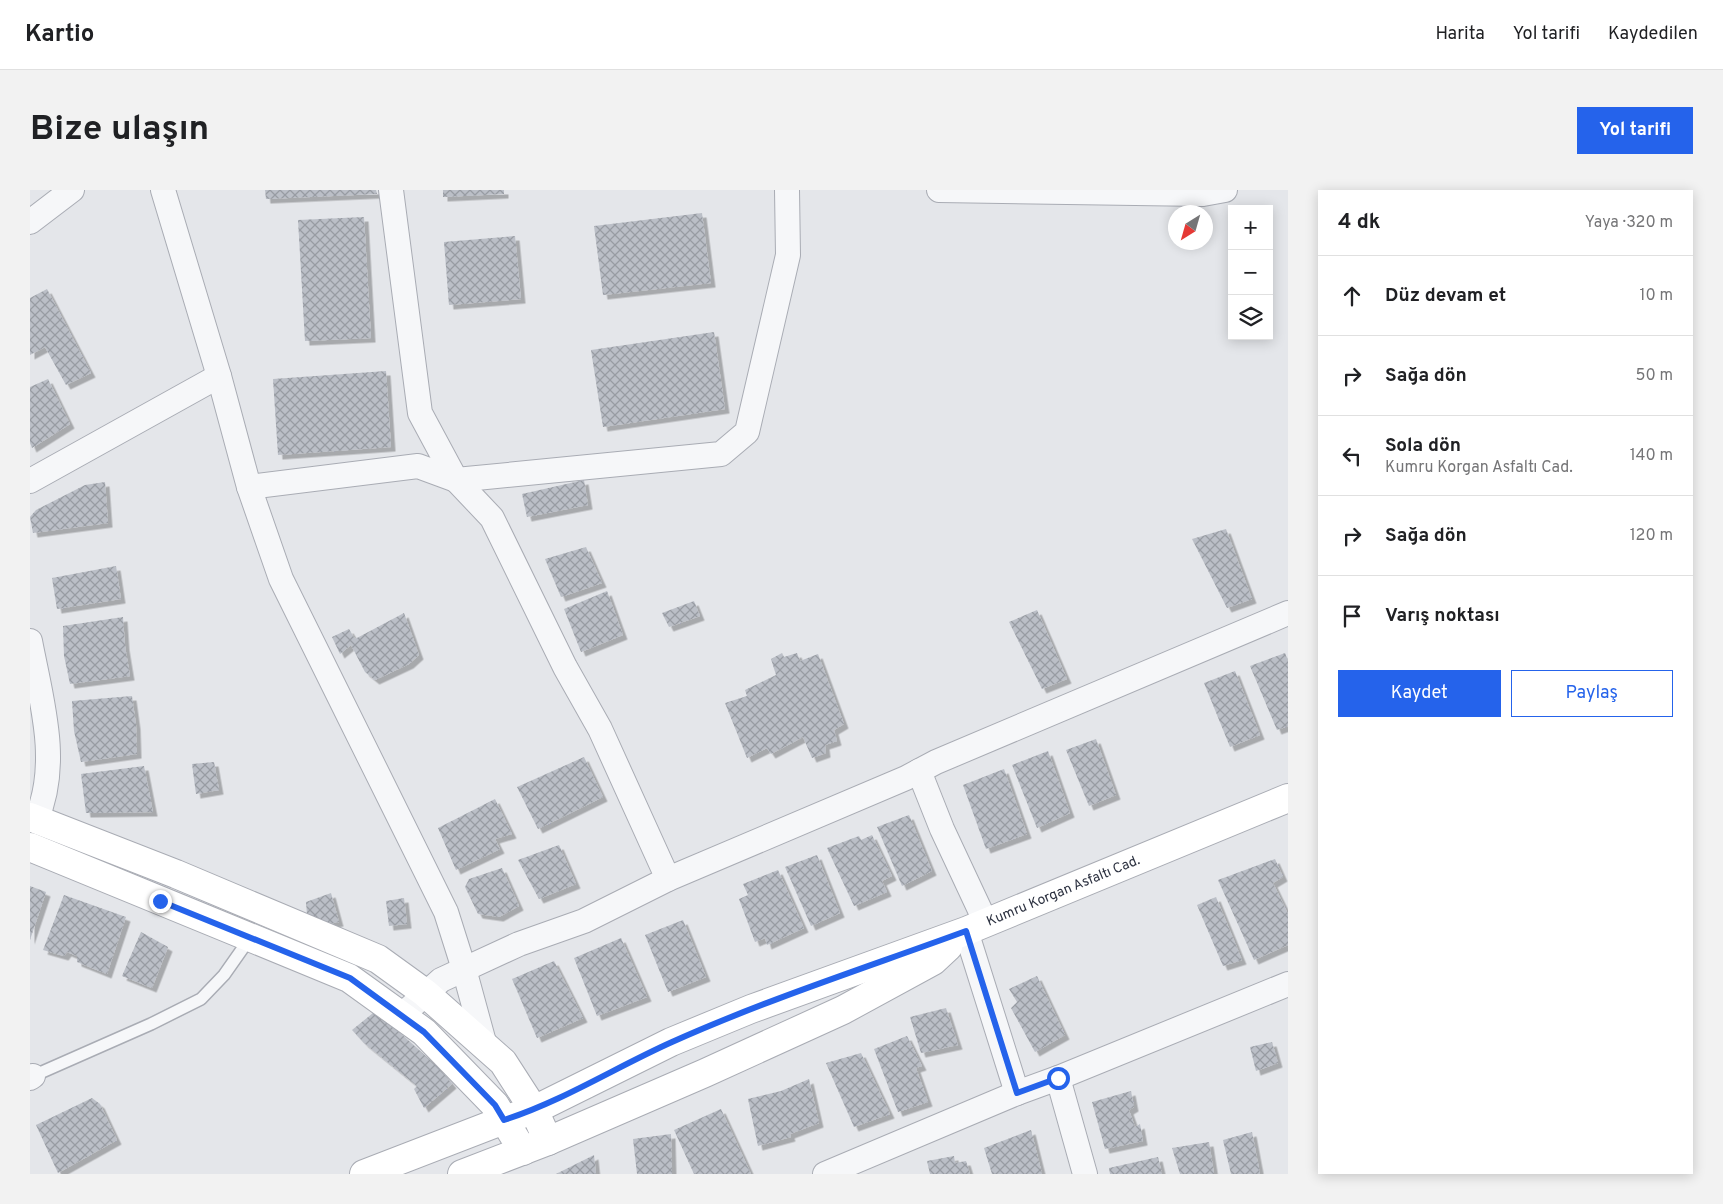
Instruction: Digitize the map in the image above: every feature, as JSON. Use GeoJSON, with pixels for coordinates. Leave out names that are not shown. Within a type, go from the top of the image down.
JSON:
{"type":"FeatureCollection","features":[{"type":"Feature","properties":{"kind":"main road","name":"Kumru Korgan Asfaltı Cad."},"geometry":{"type":"LineString","coordinates":[[364,1174],[534,1110],[671,1042],[742,1012],[976,927],[1288,798]]}},
{"type":"Feature","properties":{"kind":"main road"},"geometry":{"type":"LineString","coordinates":[[31,832],[168,871],[378,960],[425,993],[503,1062],[534,1110],[536,1146]]}},
{"type":"Feature","properties":{"kind":"main road"},"geometry":{"type":"LineString","coordinates":[[31,832],[160,901],[350,978],[402,1014],[431,1039],[495,1105],[504,1120],[536,1146]]}},
{"type":"Feature","properties":{"kind":"main road"},"geometry":{"type":"LineString","coordinates":[[160,901],[168,871]]}},
{"type":"Feature","properties":{"kind":"main road"},"geometry":{"type":"LineString","coordinates":[[462,1174],[536,1146],[843,1010],[933,961],[976,927]]}},
{"type":"Feature","properties":{"kind":"street"},"geometry":{"type":"LineString","coordinates":[[30,222],[72,190]]}},
{"type":"Feature","properties":{"kind":"street"},"geometry":{"type":"LineString","coordinates":[[163,190],[219,376],[249,487],[281,579],[446,912],[485,1046]]}},
{"type":"Feature","properties":{"kind":"street"},"geometry":{"type":"LineString","coordinates":[[391,190],[420,414],[456,480],[492,518],[565,667],[600,730],[668,879]]}},
{"type":"Feature","properties":{"kind":"street"},"geometry":{"type":"LineString","coordinates":[[249,487],[418,466],[456,480],[721,454],[747,432],[788,255],[787,190]]}},
{"type":"Feature","properties":{"kind":"street"},"geometry":{"type":"LineString","coordinates":[[939,190],[1203,194],[1225,190]]}},
{"type":"Feature","properties":{"kind":"street"},"geometry":{"type":"LineString","coordinates":[[30,481],[219,376]]}},
{"type":"Feature","properties":{"kind":"street"},"geometry":{"type":"LineString","coordinates":[[402,1014],[441,980],[519,944],[584,921],[668,879],[936,762],[1288,613]]}},
{"type":"Feature","properties":{"kind":"street"},"geometry":{"type":"LineString","coordinates":[[30,641],[48,742],[46,788],[42,805],[31,832]]}},
{"type":"Feature","properties":{"kind":"street"},"geometry":{"type":"LineString","coordinates":[[919,771],[942,829],[976,927],[1017,1093]]}},
{"type":"Feature","properties":{"kind":"street"},"geometry":{"type":"LineString","coordinates":[[825,1174],[1017,1093],[1288,984]]}},
{"type":"Feature","properties":{"kind":"street"},"geometry":{"type":"LineString","coordinates":[[1058,1078],[1085,1174]]}},
{"type":"Feature","properties":{"kind":"lane"},"geometry":{"type":"LineString","coordinates":[[31,1076],[151,1024],[201,999],[224,975],[250,938]]}},
{"type":"Feature","properties":{"kind":"building"},"geometry":{"type":"Polygon","coordinates":[[[265,190],[376,190],[377,194],[266,199],[265,190]]]}},
{"type":"Feature","properties":{"kind":"building"},"geometry":{"type":"Polygon","coordinates":[[[443,190],[504,190],[504,194],[443,197],[443,190]]]}},
{"type":"Feature","properties":{"kind":"building"},"geometry":{"type":"Polygon","coordinates":[[[702,213],[711,283],[603,295],[594,226],[702,213]]]}},
{"type":"Feature","properties":{"kind":"building"},"geometry":{"type":"Polygon","coordinates":[[[364,217],[371,338],[305,341],[298,220],[364,217]]]}},
{"type":"Feature","properties":{"kind":"building"},"geometry":{"type":"Polygon","coordinates":[[[515,236],[521,299],[449,305],[444,242],[515,236]]]}},
{"type":"Feature","properties":{"kind":"building"},"geometry":{"type":"Polygon","coordinates":[[[47,289],[91,373],[66,385],[45,347],[30,355],[30,298],[47,289]]]}},
{"type":"Feature","properties":{"kind":"building"},"geometry":{"type":"Polygon","coordinates":[[[714,332],[725,409],[603,427],[591,350],[714,332]]]}},
{"type":"Feature","properties":{"kind":"building"},"geometry":{"type":"Polygon","coordinates":[[[386,371],[391,447],[278,455],[273,379],[386,371]]]}},
{"type":"Feature","properties":{"kind":"building"},"geometry":{"type":"Polygon","coordinates":[[[48,379],[70,424],[32,448],[30,443],[30,387],[48,379]]]}},
{"type":"Feature","properties":{"kind":"building"},"geometry":{"type":"Polygon","coordinates":[[[584,480],[588,505],[527,517],[522,494],[584,480]]]}},
{"type":"Feature","properties":{"kind":"building"},"geometry":{"type":"Polygon","coordinates":[[[105,482],[108,523],[33,533],[30,517],[36,510],[85,485],[105,482]]]}},
{"type":"Feature","properties":{"kind":"building"},"geometry":{"type":"Polygon","coordinates":[[[1226,529],[1252,599],[1227,608],[1192,539],[1226,529]]]}},
{"type":"Feature","properties":{"kind":"building"},"geometry":{"type":"Polygon","coordinates":[[[586,547],[602,583],[561,597],[545,559],[586,547]]]}},
{"type":"Feature","properties":{"kind":"building"},"geometry":{"type":"Polygon","coordinates":[[[116,566],[121,599],[57,609],[52,578],[116,566]]]}},
{"type":"Feature","properties":{"kind":"building"},"geometry":{"type":"Polygon","coordinates":[[[607,591],[623,635],[581,652],[564,609],[607,591]]]}},
{"type":"Feature","properties":{"kind":"building"},"geometry":{"type":"Polygon","coordinates":[[[694,601],[700,616],[669,627],[662,613],[694,601]]]}},
{"type":"Feature","properties":{"kind":"building"},"geometry":{"type":"Polygon","coordinates":[[[1037,610],[1067,679],[1042,689],[1009,622],[1037,610]]]}},
{"type":"Feature","properties":{"kind":"building"},"geometry":{"type":"Polygon","coordinates":[[[404,613],[419,655],[409,664],[375,680],[365,672],[351,645],[340,654],[332,637],[349,629],[355,639],[404,613]]]}},
{"type":"Feature","properties":{"kind":"building"},"geometry":{"type":"Polygon","coordinates":[[[123,617],[130,676],[70,684],[64,656],[63,626],[123,617]]]}},
{"type":"Feature","properties":{"kind":"building"},"geometry":{"type":"Polygon","coordinates":[[[782,653],[784,657],[797,653],[800,661],[818,654],[844,724],[834,730],[837,741],[825,745],[826,753],[812,758],[803,737],[771,754],[767,748],[747,758],[725,703],[747,696],[745,690],[776,675],[771,659],[782,653]]]}},
{"type":"Feature","properties":{"kind":"building"},"geometry":{"type":"Polygon","coordinates":[[[1285,653],[1288,661],[1288,726],[1277,730],[1250,666],[1285,653]]]}},
{"type":"Feature","properties":{"kind":"building"},"geometry":{"type":"Polygon","coordinates":[[[1235,671],[1260,735],[1230,747],[1204,683],[1235,671]]]}},
{"type":"Feature","properties":{"kind":"building"},"geometry":{"type":"Polygon","coordinates":[[[132,696],[137,754],[81,762],[74,731],[72,701],[132,696]]]}},
{"type":"Feature","properties":{"kind":"building"},"geometry":{"type":"Polygon","coordinates":[[[1096,739],[1116,795],[1089,806],[1066,750],[1096,739]]]}},
{"type":"Feature","properties":{"kind":"building"},"geometry":{"type":"Polygon","coordinates":[[[1048,751],[1070,813],[1037,828],[1012,765],[1048,751]]]}},
{"type":"Feature","properties":{"kind":"building"},"geometry":{"type":"Polygon","coordinates":[[[584,757],[603,797],[538,829],[517,787],[584,757]]]}},
{"type":"Feature","properties":{"kind":"building"},"geometry":{"type":"Polygon","coordinates":[[[214,762],[219,790],[196,794],[192,764],[214,762]]]}},
{"type":"Feature","properties":{"kind":"building"},"geometry":{"type":"Polygon","coordinates":[[[144,766],[153,812],[86,813],[81,774],[144,766]]]}},
{"type":"Feature","properties":{"kind":"building"},"geometry":{"type":"Polygon","coordinates":[[[1004,769],[1027,834],[986,849],[963,785],[1004,769]]]}},
{"type":"Feature","properties":{"kind":"building"},"geometry":{"type":"Polygon","coordinates":[[[495,799],[512,834],[495,839],[500,849],[456,870],[438,828],[495,799]]]}},
{"type":"Feature","properties":{"kind":"building"},"geometry":{"type":"Polygon","coordinates":[[[909,815],[932,871],[902,886],[877,827],[909,815]]]}},
{"type":"Feature","properties":{"kind":"building"},"geometry":{"type":"Polygon","coordinates":[[[872,835],[892,876],[882,881],[887,892],[854,906],[827,848],[859,836],[861,840],[872,835]]]}},
{"type":"Feature","properties":{"kind":"building"},"geometry":{"type":"Polygon","coordinates":[[[559,845],[576,884],[539,899],[518,860],[559,845]]]}},
{"type":"Feature","properties":{"kind":"building"},"geometry":{"type":"Polygon","coordinates":[[[817,855],[840,913],[811,926],[785,867],[817,855]]]}},
{"type":"Feature","properties":{"kind":"building"},"geometry":{"type":"Polygon","coordinates":[[[1275,859],[1283,877],[1273,883],[1288,914],[1288,945],[1254,960],[1218,880],[1275,859]]]}},
{"type":"Feature","properties":{"kind":"building"},"geometry":{"type":"Polygon","coordinates":[[[502,868],[519,906],[499,917],[478,914],[465,887],[469,879],[502,868]]]}},
{"type":"Feature","properties":{"kind":"building"},"geometry":{"type":"Polygon","coordinates":[[[778,870],[804,928],[767,945],[765,938],[755,942],[739,899],[748,895],[743,884],[778,870]]]}},
{"type":"Feature","properties":{"kind":"building"},"geometry":{"type":"Polygon","coordinates":[[[30,886],[46,892],[30,940],[30,886]]]}},
{"type":"Feature","properties":{"kind":"building"},"geometry":{"type":"Polygon","coordinates":[[[331,893],[339,922],[325,925],[307,915],[306,902],[331,893]]]}},
{"type":"Feature","properties":{"kind":"building"},"geometry":{"type":"Polygon","coordinates":[[[64,895],[126,917],[107,974],[77,962],[77,956],[67,952],[64,956],[43,950],[64,895]]]}},
{"type":"Feature","properties":{"kind":"building"},"geometry":{"type":"Polygon","coordinates":[[[1216,897],[1242,960],[1223,966],[1197,905],[1216,897]]]}},
{"type":"Feature","properties":{"kind":"building"},"geometry":{"type":"Polygon","coordinates":[[[404,898],[407,924],[389,926],[386,901],[404,898]]]}},
{"type":"Feature","properties":{"kind":"building"},"geometry":{"type":"Polygon","coordinates":[[[683,920],[706,977],[668,992],[645,935],[683,920]]]}},
{"type":"Feature","properties":{"kind":"building"},"geometry":{"type":"Polygon","coordinates":[[[141,932],[168,947],[152,988],[122,976],[141,932]]]}},
{"type":"Feature","properties":{"kind":"building"},"geometry":{"type":"Polygon","coordinates":[[[621,938],[647,997],[597,1016],[574,958],[621,938]]]}},
{"type":"Feature","properties":{"kind":"building"},"geometry":{"type":"Polygon","coordinates":[[[554,961],[583,1018],[537,1038],[512,979],[554,961]]]}},
{"type":"Feature","properties":{"kind":"building"},"geometry":{"type":"Polygon","coordinates":[[[1037,976],[1065,1035],[1035,1052],[1011,1008],[1017,1002],[1009,989],[1037,976]]]}},
{"type":"Feature","properties":{"kind":"building"},"geometry":{"type":"Polygon","coordinates":[[[946,1008],[958,1045],[921,1053],[910,1017],[946,1008]]]}},
{"type":"Feature","properties":{"kind":"building"},"geometry":{"type":"Polygon","coordinates":[[[378,1009],[389,1023],[439,1068],[452,1084],[424,1108],[414,1089],[417,1086],[364,1043],[352,1030],[378,1009]]]}},
{"type":"Feature","properties":{"kind":"building"},"geometry":{"type":"Polygon","coordinates":[[[907,1036],[922,1066],[916,1068],[928,1102],[898,1112],[874,1049],[907,1036]]]}},
{"type":"Feature","properties":{"kind":"building"},"geometry":{"type":"Polygon","coordinates":[[[1272,1042],[1278,1063],[1256,1071],[1250,1047],[1272,1042]]]}},
{"type":"Feature","properties":{"kind":"building"},"geometry":{"type":"Polygon","coordinates":[[[861,1053],[890,1114],[854,1127],[826,1063],[861,1053]]]}},
{"type":"Feature","properties":{"kind":"building"},"geometry":{"type":"Polygon","coordinates":[[[809,1079],[819,1123],[790,1134],[791,1137],[758,1146],[748,1099],[781,1091],[809,1079]]]}},
{"type":"Feature","properties":{"kind":"building"},"geometry":{"type":"Polygon","coordinates":[[[1131,1091],[1134,1107],[1129,1110],[1135,1127],[1140,1124],[1143,1141],[1105,1149],[1092,1102],[1131,1091]]]}},
{"type":"Feature","properties":{"kind":"building"},"geometry":{"type":"Polygon","coordinates":[[[92,1098],[100,1104],[117,1140],[58,1173],[36,1125],[92,1098]]]}},
{"type":"Feature","properties":{"kind":"building"},"geometry":{"type":"Polygon","coordinates":[[[721,1109],[751,1174],[694,1174],[674,1130],[721,1109]]]}},
{"type":"Feature","properties":{"kind":"building"},"geometry":{"type":"Polygon","coordinates":[[[1031,1130],[1042,1174],[992,1174],[984,1148],[1031,1130]]]}},
{"type":"Feature","properties":{"kind":"building"},"geometry":{"type":"Polygon","coordinates":[[[1252,1132],[1260,1174],[1231,1174],[1223,1140],[1252,1132]]]}},
{"type":"Feature","properties":{"kind":"building"},"geometry":{"type":"Polygon","coordinates":[[[671,1134],[672,1174],[637,1174],[633,1139],[671,1134]]]}},
{"type":"Feature","properties":{"kind":"building"},"geometry":{"type":"Polygon","coordinates":[[[1209,1142],[1214,1174],[1180,1174],[1172,1148],[1209,1142]]]}},
{"type":"Feature","properties":{"kind":"building"},"geometry":{"type":"Polygon","coordinates":[[[594,1155],[596,1174],[556,1174],[594,1155]]]}},
{"type":"Feature","properties":{"kind":"building"},"geometry":{"type":"Polygon","coordinates":[[[954,1156],[955,1163],[966,1161],[970,1174],[930,1174],[927,1161],[954,1156]]]}},
{"type":"Feature","properties":{"kind":"building"},"geometry":{"type":"Polygon","coordinates":[[[1158,1157],[1162,1174],[1110,1174],[1109,1168],[1158,1157]]]}},
{"type":"Feature","properties":{"kind":"route"},"geometry":{"type":"LineString","coordinates":[[160,901],[350,978],[402,1014],[424,1032],[495,1105],[504,1120],[534,1110],[671,1042],[751,1009],[966,931],[1017,1093],[1058,1078]]}}]}
